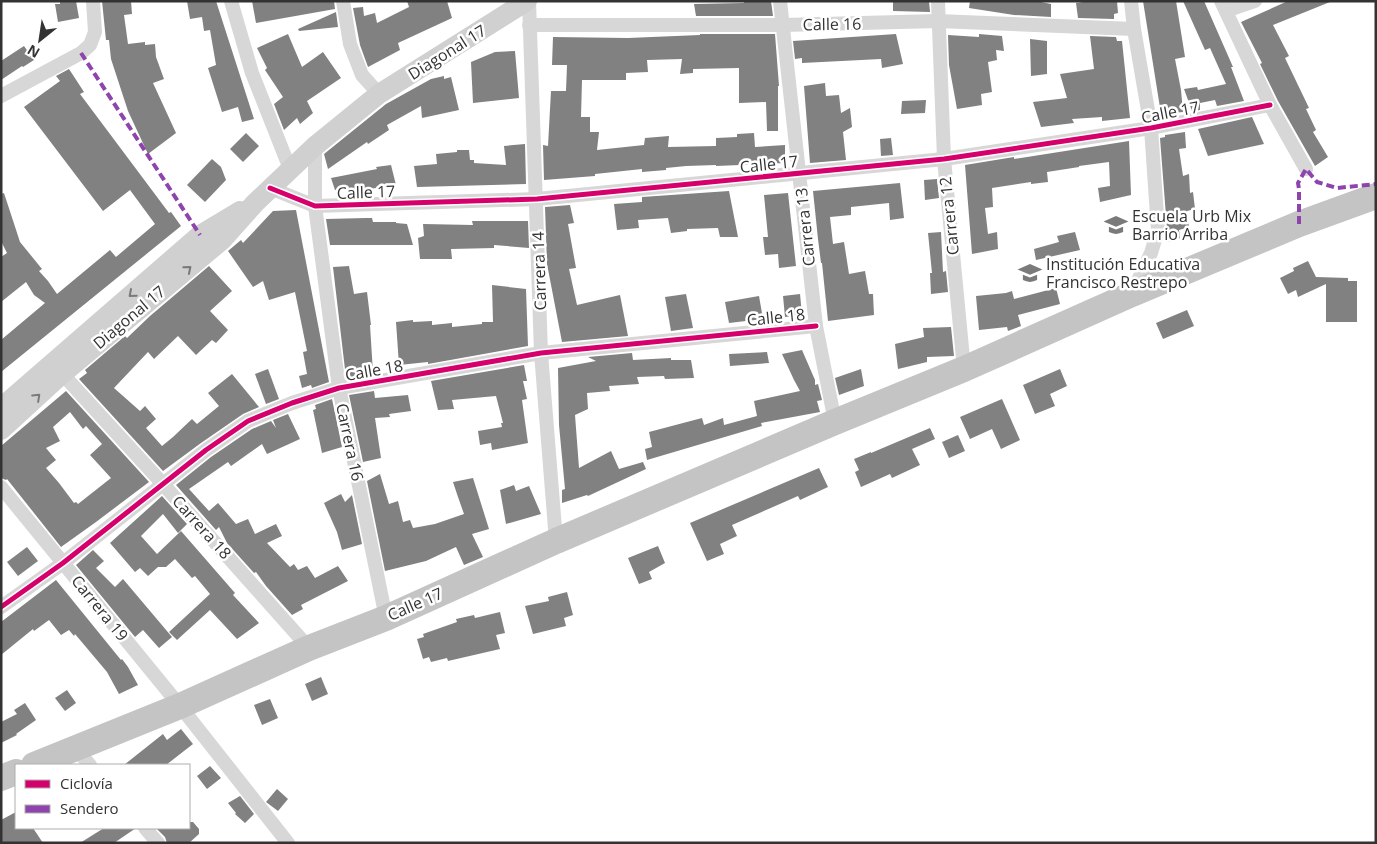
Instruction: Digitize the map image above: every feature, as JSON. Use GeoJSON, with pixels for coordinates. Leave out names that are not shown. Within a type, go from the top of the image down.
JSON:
{"type":"FeatureCollection","features":[{"type":"Feature","properties":{"kind":"highway","name":"Calle 17"},"geometry":{"type":"LineString","coordinates":[[40,764],[83,757],[180,706],[309,648],[386,618],[556,541],[964,369],[1132,294],[1299,224],[1376,196]]}},
{"type":"Feature","properties":{"kind":"highway"},"geometry":{"type":"LineString","coordinates":[[1,778],[15,772]]}},
{"type":"Feature","properties":{"kind":"street"},"geometry":{"type":"LineString","coordinates":[[1,96],[81,53],[90,45],[96,32],[93,1]]}},
{"type":"Feature","properties":{"kind":"street"},"geometry":{"type":"LineString","coordinates":[[231,1],[252,73],[290,169]]}},
{"type":"Feature","properties":{"kind":"street"},"geometry":{"type":"LineString","coordinates":[[343,1],[350,44],[362,74],[379,94]]}},
{"type":"Feature","properties":{"kind":"street","name":"Diagonal 17"},"geometry":{"type":"LineString","coordinates":[[1,430],[58,368],[200,234],[255,203],[315,146],[379,94],[528,1]]}},
{"type":"Feature","properties":{"kind":"street","name":"Carrera 14"},"geometry":{"type":"LineString","coordinates":[[528,1],[537,199],[541,353],[556,541]]}},
{"type":"Feature","properties":{"kind":"street","name":"Carrera 13"},"geometry":{"type":"LineString","coordinates":[[780,1],[816,326],[835,422]]}},
{"type":"Feature","properties":{"kind":"street","name":"Carrera 12"},"geometry":{"type":"LineString","coordinates":[[938,1],[944,159],[964,369]]}},
{"type":"Feature","properties":{"kind":"street"},"geometry":{"type":"LineString","coordinates":[[1131,1],[1151,128],[1158,230],[1151,253],[1132,294]]}},
{"type":"Feature","properties":{"kind":"street"},"geometry":{"type":"LineString","coordinates":[[1255,1],[1223,6],[1270,105],[1306,169]]}},
{"type":"Feature","properties":{"kind":"street","name":"Calle 16"},"geometry":{"type":"LineString","coordinates":[[529,25],[784,25],[938,21],[1134,29]]}},
{"type":"Feature","properties":{"kind":"street","name":"Calle 17"},"geometry":{"type":"LineString","coordinates":[[270,188],[315,206],[537,199],[944,159],[1151,128],[1270,105]]}},
{"type":"Feature","properties":{"kind":"street","name":"Carrera 16"},"geometry":{"type":"LineString","coordinates":[[315,146],[315,206],[339,388],[386,618]]}},
{"type":"Feature","properties":{"kind":"street","name":"Calle 18"},"geometry":{"type":"LineString","coordinates":[[1,607],[63,563],[206,450],[248,421],[292,403],[339,388],[541,353],[816,326]]}},
{"type":"Feature","properties":{"kind":"street","name":"Diagonal 17"},"geometry":{"type":"LineString","coordinates":[[1,408],[58,368]]}},
{"type":"Feature","properties":{"kind":"street","name":"Carrera 18"},"geometry":{"type":"LineString","coordinates":[[58,368],[309,648]]}},
{"type":"Feature","properties":{"kind":"street","name":"Carrera 19"},"geometry":{"type":"LineString","coordinates":[[1,487],[180,706],[288,843]]}},
{"type":"Feature","properties":{"kind":"building"},"geometry":{"type":"Polygon","coordinates":[[[60,1],[76,1],[79,18],[58,22],[55,4],[60,4],[60,1]]]}},
{"type":"Feature","properties":{"kind":"building"},"geometry":{"type":"Polygon","coordinates":[[[102,1],[131,1],[132,14],[124,15],[128,44],[145,42],[145,45],[155,44],[156,57],[164,79],[153,83],[176,133],[148,154],[128,111],[111,59],[109,40],[106,40],[102,1]]]}},
{"type":"Feature","properties":{"kind":"building"},"geometry":{"type":"Polygon","coordinates":[[[187,1],[216,1],[254,119],[242,122],[238,107],[222,112],[208,68],[216,65],[210,30],[204,31],[202,17],[190,19],[187,1]]]}},
{"type":"Feature","properties":{"kind":"building"},"geometry":{"type":"Polygon","coordinates":[[[252,1],[334,1],[335,9],[256,23],[252,1]]]}},
{"type":"Feature","properties":{"kind":"building"},"geometry":{"type":"Polygon","coordinates":[[[407,1],[447,1],[452,18],[398,43],[400,50],[368,67],[360,45],[353,8],[363,7],[364,16],[375,13],[377,23],[409,7],[407,1]]]}},
{"type":"Feature","properties":{"kind":"building"},"geometry":{"type":"Polygon","coordinates":[[[744,1],[771,1],[773,16],[696,16],[694,4],[744,3],[744,1]]]}},
{"type":"Feature","properties":{"kind":"building"},"geometry":{"type":"Polygon","coordinates":[[[893,1],[929,1],[930,12],[893,11],[893,1]]]}},
{"type":"Feature","properties":{"kind":"building"},"geometry":{"type":"Polygon","coordinates":[[[970,1],[1041,1],[1051,4],[1051,17],[1014,15],[969,8],[970,1]]]}},
{"type":"Feature","properties":{"kind":"building"},"geometry":{"type":"Polygon","coordinates":[[[1117,1],[1118,13],[1114,14],[1114,19],[1078,18],[1076,3],[1117,1]]]}},
{"type":"Feature","properties":{"kind":"building"},"geometry":{"type":"Polygon","coordinates":[[[1143,1],[1176,1],[1185,57],[1175,59],[1183,112],[1161,114],[1143,1]]]}},
{"type":"Feature","properties":{"kind":"building"},"geometry":{"type":"Polygon","coordinates":[[[1183,1],[1204,1],[1233,67],[1231,67],[1244,101],[1217,106],[1215,100],[1200,103],[1200,110],[1192,111],[1184,89],[1197,87],[1198,90],[1226,84],[1210,48],[1205,50],[1183,1]]]}},
{"type":"Feature","properties":{"kind":"building"},"geometry":{"type":"Polygon","coordinates":[[[1288,1],[1330,2],[1273,25],[1289,56],[1285,58],[1309,108],[1306,109],[1316,130],[1313,132],[1328,157],[1315,166],[1278,101],[1260,64],[1262,63],[1241,22],[1288,1]]]}},
{"type":"Feature","properties":{"kind":"building"},"geometry":{"type":"Polygon","coordinates":[[[336,12],[338,27],[299,31],[298,29],[336,12]]]}},
{"type":"Feature","properties":{"kind":"building"},"geometry":{"type":"Polygon","coordinates":[[[288,34],[302,67],[323,52],[341,78],[307,101],[313,113],[300,124],[297,118],[284,130],[274,104],[283,97],[265,70],[267,68],[257,48],[288,34]]]}},
{"type":"Feature","properties":{"kind":"building"},"geometry":{"type":"Polygon","coordinates":[[[700,34],[775,34],[779,86],[778,131],[767,131],[766,102],[739,103],[739,68],[693,69],[693,73],[680,74],[682,59],[647,60],[648,72],[626,73],[626,80],[582,80],[581,117],[590,117],[590,132],[599,132],[597,150],[644,145],[645,138],[669,136],[668,147],[716,146],[716,138],[737,137],[737,134],[754,133],[755,147],[785,145],[785,163],[686,166],[642,172],[642,169],[595,174],[595,176],[544,180],[543,145],[548,146],[551,91],[566,91],[567,65],[552,65],[553,37],[628,38],[700,34]]]}},
{"type":"Feature","properties":{"kind":"building"},"geometry":{"type":"Polygon","coordinates":[[[896,34],[903,64],[882,68],[881,59],[802,63],[802,58],[795,59],[793,41],[896,34]]]}},
{"type":"Feature","properties":{"kind":"building"},"geometry":{"type":"Polygon","coordinates":[[[979,34],[1002,36],[1004,51],[996,50],[997,60],[988,62],[992,92],[981,94],[982,105],[957,109],[949,65],[948,35],[979,37],[979,34]]]}},
{"type":"Feature","properties":{"kind":"building"},"geometry":{"type":"Polygon","coordinates":[[[1090,36],[1116,37],[1117,41],[1122,41],[1130,118],[1102,121],[1102,117],[1072,119],[1074,123],[1041,127],[1033,102],[1067,98],[1060,74],[1094,69],[1090,36]]]}},
{"type":"Feature","properties":{"kind":"building"},"geometry":{"type":"Polygon","coordinates":[[[1030,39],[1047,41],[1047,74],[1031,76],[1030,39]]]}},
{"type":"Feature","properties":{"kind":"building"},"geometry":{"type":"Polygon","coordinates":[[[24,46],[34,60],[1,80],[1,61],[24,46]]]}},
{"type":"Feature","properties":{"kind":"building"},"geometry":{"type":"Polygon","coordinates":[[[515,51],[519,98],[473,103],[471,62],[495,52],[515,51]]]}},
{"type":"Feature","properties":{"kind":"building"},"geometry":{"type":"Polygon","coordinates":[[[69,69],[84,92],[80,94],[169,213],[171,212],[181,226],[1,372],[1,340],[45,303],[34,295],[26,282],[1,302],[1,257],[7,253],[1,241],[1,194],[4,193],[20,242],[42,269],[39,271],[57,294],[110,250],[116,257],[155,224],[130,190],[103,211],[24,107],[60,81],[56,76],[69,69]]]}},
{"type":"Feature","properties":{"kind":"building"},"geometry":{"type":"Polygon","coordinates":[[[444,76],[444,79],[451,77],[459,110],[422,118],[421,106],[387,125],[389,130],[368,144],[367,142],[328,169],[324,154],[386,104],[431,79],[444,76]]]}},
{"type":"Feature","properties":{"kind":"building"},"geometry":{"type":"Polygon","coordinates":[[[825,83],[826,96],[839,95],[841,113],[850,108],[852,127],[843,132],[846,160],[810,163],[804,86],[825,83]]]}},
{"type":"Feature","properties":{"kind":"building"},"geometry":{"type":"Polygon","coordinates":[[[926,100],[925,113],[901,114],[902,101],[926,100]]]}},
{"type":"Feature","properties":{"kind":"building"},"geometry":{"type":"Polygon","coordinates":[[[1252,117],[1264,144],[1208,156],[1198,129],[1252,117]]]}},
{"type":"Feature","properties":{"kind":"building"},"geometry":{"type":"Polygon","coordinates":[[[1185,132],[1186,148],[1179,149],[1183,176],[1189,174],[1190,193],[1193,192],[1195,209],[1187,211],[1189,227],[1179,230],[1180,238],[1168,242],[1160,138],[1165,137],[1165,135],[1185,132]]]}},
{"type":"Feature","properties":{"kind":"building"},"geometry":{"type":"Polygon","coordinates":[[[246,133],[259,146],[243,162],[230,149],[246,133]]]}},
{"type":"Feature","properties":{"kind":"building"},"geometry":{"type":"Polygon","coordinates":[[[891,138],[893,155],[881,156],[880,139],[891,138]]]}},
{"type":"Feature","properties":{"kind":"building"},"geometry":{"type":"Polygon","coordinates":[[[1129,141],[1131,195],[1100,202],[1098,188],[1110,186],[1109,162],[1047,172],[1048,182],[1031,184],[1031,182],[992,188],[993,207],[985,208],[988,234],[997,232],[998,249],[972,254],[965,165],[1129,141]]]}},
{"type":"Feature","properties":{"kind":"building"},"geometry":{"type":"Polygon","coordinates":[[[525,144],[526,184],[417,187],[414,166],[437,164],[436,154],[469,150],[470,160],[474,160],[474,163],[506,165],[504,146],[525,144]]]}},
{"type":"Feature","properties":{"kind":"building"},"geometry":{"type":"Polygon","coordinates":[[[212,159],[221,167],[226,180],[205,202],[187,185],[212,159]]]}},
{"type":"Feature","properties":{"kind":"building"},"geometry":{"type":"Polygon","coordinates":[[[391,165],[396,185],[369,189],[335,190],[331,178],[377,169],[376,167],[391,165]]]}},
{"type":"Feature","properties":{"kind":"building"},"geometry":{"type":"Polygon","coordinates":[[[937,179],[939,198],[925,200],[924,180],[937,179]]]}},
{"type":"Feature","properties":{"kind":"building"},"geometry":{"type":"Polygon","coordinates":[[[900,183],[904,218],[890,220],[889,203],[851,207],[851,215],[830,217],[833,244],[844,242],[849,274],[865,271],[869,294],[873,294],[874,315],[828,321],[813,191],[900,183]]]}},
{"type":"Feature","properties":{"kind":"building"},"geometry":{"type":"Polygon","coordinates":[[[729,191],[738,237],[720,237],[718,228],[687,229],[687,231],[671,233],[668,218],[638,220],[639,228],[617,230],[614,204],[642,202],[642,197],[729,191]]]}},
{"type":"Feature","properties":{"kind":"building"},"geometry":{"type":"Polygon","coordinates":[[[788,193],[796,266],[779,268],[778,254],[765,255],[763,237],[768,237],[764,195],[788,193]]]}},
{"type":"Feature","properties":{"kind":"building"},"geometry":{"type":"Polygon","coordinates":[[[570,205],[574,223],[568,224],[576,268],[569,269],[577,305],[620,295],[628,336],[562,342],[547,264],[545,207],[570,205]]]}},
{"type":"Feature","properties":{"kind":"building"},"geometry":{"type":"Polygon","coordinates":[[[296,210],[329,382],[312,388],[311,385],[302,388],[299,376],[307,374],[303,352],[307,351],[295,292],[269,300],[263,281],[253,287],[228,251],[241,240],[243,243],[273,211],[296,210]]]}},
{"type":"Feature","properties":{"kind":"building"},"geometry":{"type":"Polygon","coordinates":[[[372,218],[373,222],[407,224],[413,245],[330,245],[326,219],[372,218]]]}},
{"type":"Feature","properties":{"kind":"building"},"geometry":{"type":"Polygon","coordinates":[[[472,221],[528,221],[529,248],[494,245],[494,248],[451,249],[452,259],[420,259],[418,238],[424,236],[423,224],[473,225],[472,221]]]}},
{"type":"Feature","properties":{"kind":"building"},"geometry":{"type":"Polygon","coordinates":[[[941,232],[943,272],[946,271],[948,292],[931,294],[930,273],[932,273],[928,233],[941,232]]]}},
{"type":"Feature","properties":{"kind":"building"},"geometry":{"type":"Polygon","coordinates":[[[1075,232],[1080,250],[1036,260],[1034,249],[1059,242],[1057,236],[1075,232]]]}},
{"type":"Feature","properties":{"kind":"building"},"geometry":{"type":"Polygon","coordinates":[[[1308,261],[1316,277],[1348,278],[1348,281],[1357,281],[1357,322],[1326,322],[1326,284],[1298,297],[1296,290],[1288,294],[1280,278],[1294,271],[1293,268],[1308,261]]]}},
{"type":"Feature","properties":{"kind":"building"},"geometry":{"type":"Polygon","coordinates":[[[209,266],[232,291],[210,311],[228,330],[216,343],[212,340],[196,355],[178,336],[154,359],[148,352],[114,388],[140,411],[145,406],[156,419],[146,428],[162,446],[192,419],[197,424],[219,406],[208,393],[232,374],[259,407],[243,414],[163,471],[79,379],[87,373],[85,370],[125,336],[127,338],[209,266]]]}},
{"type":"Feature","properties":{"kind":"building"},"geometry":{"type":"Polygon","coordinates":[[[349,266],[354,294],[367,292],[371,325],[373,373],[346,378],[333,267],[349,266]]]}},
{"type":"Feature","properties":{"kind":"building"},"geometry":{"type":"Polygon","coordinates":[[[492,285],[526,289],[528,346],[428,364],[428,362],[399,365],[396,322],[413,320],[413,322],[432,321],[432,325],[452,323],[452,327],[493,322],[492,285]]]}},
{"type":"Feature","properties":{"kind":"building"},"geometry":{"type":"Polygon","coordinates":[[[1056,288],[1060,304],[1018,315],[1021,326],[1008,331],[1007,327],[979,330],[976,296],[1012,291],[1014,299],[1056,288]]]}},
{"type":"Feature","properties":{"kind":"building"},"geometry":{"type":"Polygon","coordinates":[[[686,294],[693,328],[671,331],[665,297],[686,294]]]}},
{"type":"Feature","properties":{"kind":"building"},"geometry":{"type":"Polygon","coordinates":[[[800,294],[802,315],[785,317],[783,296],[800,294]]]}},
{"type":"Feature","properties":{"kind":"building"},"geometry":{"type":"Polygon","coordinates":[[[759,296],[763,319],[729,323],[725,302],[759,296]]]}},
{"type":"Feature","properties":{"kind":"building"},"geometry":{"type":"Polygon","coordinates":[[[1187,310],[1194,326],[1163,339],[1156,323],[1187,310]]]}},
{"type":"Feature","properties":{"kind":"building"},"geometry":{"type":"Polygon","coordinates":[[[951,327],[954,356],[927,357],[927,362],[898,369],[895,344],[924,337],[923,328],[951,327]]]}},
{"type":"Feature","properties":{"kind":"building"},"geometry":{"type":"Polygon","coordinates":[[[802,350],[815,380],[815,385],[818,384],[822,400],[817,401],[820,412],[761,423],[762,426],[647,460],[645,449],[652,447],[649,432],[702,418],[704,425],[723,418],[724,425],[757,416],[754,401],[800,391],[782,354],[802,350]]]}},
{"type":"Feature","properties":{"kind":"building"},"geometry":{"type":"Polygon","coordinates":[[[767,352],[769,363],[730,366],[729,354],[767,352]]]}},
{"type":"Feature","properties":{"kind":"building"},"geometry":{"type":"Polygon","coordinates":[[[632,353],[633,360],[671,358],[671,360],[691,360],[694,378],[665,379],[664,376],[637,377],[639,384],[609,386],[610,391],[587,393],[588,409],[575,415],[579,468],[611,451],[619,469],[643,462],[646,469],[588,496],[562,503],[562,490],[565,489],[559,425],[558,368],[596,361],[588,357],[632,353]]]}},
{"type":"Feature","properties":{"kind":"building"},"geometry":{"type":"Polygon","coordinates":[[[524,365],[527,381],[523,381],[527,399],[522,400],[528,443],[492,450],[491,443],[480,445],[478,431],[502,427],[501,423],[503,423],[496,396],[452,400],[454,409],[438,410],[431,381],[524,365]]]}},
{"type":"Feature","properties":{"kind":"building"},"geometry":{"type":"Polygon","coordinates":[[[268,369],[279,399],[266,404],[255,374],[268,369]]]}},
{"type":"Feature","properties":{"kind":"building"},"geometry":{"type":"Polygon","coordinates":[[[861,369],[864,386],[839,395],[835,378],[861,369]]]}},
{"type":"Feature","properties":{"kind":"building"},"geometry":{"type":"Polygon","coordinates":[[[1060,369],[1067,386],[1050,394],[1055,406],[1035,414],[1023,385],[1060,369]]]}},
{"type":"Feature","properties":{"kind":"building"},"geometry":{"type":"Polygon","coordinates":[[[66,391],[149,482],[61,547],[7,479],[1,478],[1,446],[66,391]],[[70,412],[53,427],[60,441],[46,448],[56,460],[46,468],[74,503],[78,504],[111,478],[90,455],[102,444],[86,426],[83,429],[70,412]]]}},
{"type":"Feature","properties":{"kind":"building"},"geometry":{"type":"Polygon","coordinates":[[[374,391],[375,398],[408,395],[411,411],[389,414],[390,417],[375,418],[381,458],[363,462],[349,395],[374,391]]]}},
{"type":"Feature","properties":{"kind":"building"},"geometry":{"type":"Polygon","coordinates":[[[332,399],[342,447],[322,453],[313,410],[316,409],[315,405],[332,399]]]}},
{"type":"Feature","properties":{"kind":"building"},"geometry":{"type":"Polygon","coordinates":[[[1002,399],[1020,440],[1001,449],[992,429],[970,439],[960,417],[1002,399]]]}},
{"type":"Feature","properties":{"kind":"building"},"geometry":{"type":"Polygon","coordinates":[[[288,414],[300,439],[267,454],[262,444],[231,466],[228,462],[189,489],[209,511],[218,503],[236,524],[248,519],[255,534],[276,524],[282,536],[267,543],[290,567],[294,564],[298,570],[307,566],[315,578],[338,566],[348,581],[301,605],[303,609],[292,615],[256,572],[254,573],[227,543],[219,527],[216,530],[176,485],[211,457],[252,429],[271,421],[276,428],[273,420],[288,414]]]}},
{"type":"Feature","properties":{"kind":"building"},"geometry":{"type":"Polygon","coordinates":[[[930,428],[935,439],[912,449],[920,465],[892,478],[890,474],[861,487],[855,472],[859,470],[854,459],[930,428]]]}},
{"type":"Feature","properties":{"kind":"building"},"geometry":{"type":"Polygon","coordinates":[[[958,435],[965,451],[949,458],[942,442],[958,435]]]}},
{"type":"Feature","properties":{"kind":"building"},"geometry":{"type":"Polygon","coordinates":[[[819,468],[828,487],[800,500],[798,496],[732,525],[737,536],[720,544],[724,554],[707,561],[690,523],[819,468]]]}},
{"type":"Feature","properties":{"kind":"building"},"geometry":{"type":"Polygon","coordinates":[[[380,474],[389,504],[398,501],[403,522],[410,520],[413,528],[435,524],[464,514],[453,482],[473,478],[489,529],[472,534],[483,557],[464,565],[456,547],[426,561],[385,571],[367,481],[380,474]]]}},
{"type":"Feature","properties":{"kind":"building"},"geometry":{"type":"Polygon","coordinates":[[[514,485],[516,491],[529,486],[541,514],[506,524],[500,490],[514,485]]]}},
{"type":"Feature","properties":{"kind":"building"},"geometry":{"type":"Polygon","coordinates":[[[341,494],[345,502],[352,495],[362,544],[342,550],[337,532],[324,503],[341,494]]]}},
{"type":"Feature","properties":{"kind":"building"},"geometry":{"type":"Polygon","coordinates":[[[162,496],[187,524],[178,533],[163,514],[141,536],[157,554],[181,531],[235,593],[233,595],[259,623],[237,639],[210,610],[177,640],[169,632],[210,594],[195,576],[192,578],[175,559],[166,567],[158,567],[148,576],[140,568],[135,572],[110,543],[162,496]]]}},
{"type":"Feature","properties":{"kind":"building"},"geometry":{"type":"Polygon","coordinates":[[[658,546],[665,563],[649,572],[652,579],[639,584],[628,558],[658,546]]]}},
{"type":"Feature","properties":{"kind":"building"},"geometry":{"type":"Polygon","coordinates":[[[27,547],[38,561],[18,576],[7,562],[27,547]]]}},
{"type":"Feature","properties":{"kind":"building"},"geometry":{"type":"Polygon","coordinates":[[[93,550],[104,561],[96,568],[115,587],[123,579],[172,637],[159,648],[143,630],[135,637],[76,565],[93,550]]]}},
{"type":"Feature","properties":{"kind":"building"},"geometry":{"type":"Polygon","coordinates":[[[56,580],[122,659],[138,685],[119,694],[107,672],[75,634],[74,636],[69,630],[61,635],[49,620],[34,631],[33,629],[1,655],[1,622],[56,580]]]}},
{"type":"Feature","properties":{"kind":"building"},"geometry":{"type":"Polygon","coordinates":[[[567,592],[573,615],[564,618],[566,626],[533,634],[525,606],[549,601],[548,597],[567,592]]]}},
{"type":"Feature","properties":{"kind":"building"},"geometry":{"type":"Polygon","coordinates":[[[500,612],[505,633],[496,635],[500,649],[448,661],[447,658],[431,662],[429,657],[423,659],[417,639],[424,637],[423,634],[457,622],[456,619],[474,615],[475,618],[500,612]]]}},
{"type":"Feature","properties":{"kind":"building"},"geometry":{"type":"Polygon","coordinates":[[[321,677],[328,694],[312,701],[305,684],[321,677]]]}},
{"type":"Feature","properties":{"kind":"building"},"geometry":{"type":"Polygon","coordinates":[[[67,690],[76,703],[65,711],[55,698],[67,690]]]}},
{"type":"Feature","properties":{"kind":"building"},"geometry":{"type":"Polygon","coordinates":[[[270,699],[278,718],[262,725],[254,705],[270,699]]]}},
{"type":"Feature","properties":{"kind":"building"},"geometry":{"type":"Polygon","coordinates":[[[25,703],[36,720],[17,735],[1,743],[1,722],[17,714],[14,710],[25,703]]]}},
{"type":"Feature","properties":{"kind":"building"},"geometry":{"type":"Polygon","coordinates":[[[181,729],[193,744],[167,764],[125,764],[163,734],[167,740],[181,729]]]}},
{"type":"Feature","properties":{"kind":"building"},"geometry":{"type":"Polygon","coordinates":[[[210,766],[221,778],[207,789],[197,776],[210,766]]]}},
{"type":"Feature","properties":{"kind":"building"},"geometry":{"type":"Polygon","coordinates":[[[277,789],[288,799],[278,811],[266,802],[277,789]]]}},
{"type":"Feature","properties":{"kind":"building"},"geometry":{"type":"Polygon","coordinates":[[[240,796],[254,814],[245,823],[235,814],[228,803],[240,796]]]}},
{"type":"Feature","properties":{"kind":"building"},"geometry":{"type":"Polygon","coordinates":[[[15,813],[15,829],[34,829],[43,843],[1,843],[1,820],[15,813]]]}},
{"type":"Feature","properties":{"kind":"building"},"geometry":{"type":"Polygon","coordinates":[[[190,822],[193,822],[199,829],[199,834],[189,843],[167,843],[165,837],[157,829],[190,829],[190,822]]]}},
{"type":"Feature","properties":{"kind":"building"},"geometry":{"type":"Polygon","coordinates":[[[102,829],[135,829],[114,843],[80,843],[102,829]]]}},
{"type":"Feature","properties":{"kind":"marked path"},"geometry":{"type":"LineString","coordinates":[[81,53],[200,235]]}},
{"type":"Feature","properties":{"kind":"marked path"},"geometry":{"type":"LineString","coordinates":[[1299,224],[1298,183],[1306,169],[1317,182],[1337,188],[1376,184]]}},
{"type":"Feature","properties":{"kind":"cycle path"},"geometry":{"type":"LineString","coordinates":[[270,188],[315,206],[537,199],[944,159],[1151,128],[1270,105]]}},
{"type":"Feature","properties":{"kind":"cycle path"},"geometry":{"type":"LineString","coordinates":[[1,607],[63,563],[206,450],[248,421],[292,403],[339,388],[541,353],[816,326]]}},
{"type":"Feature","properties":{"kind":"place","name":"Escuela Urb Mix Barrio Arriba"},"geometry":{"type":"Point","coordinates":[1116,225]}},
{"type":"Feature","properties":{"kind":"place","name":"Institución Educativa Francisco Restrepo"},"geometry":{"type":"Point","coordinates":[1030,273]}}]}
